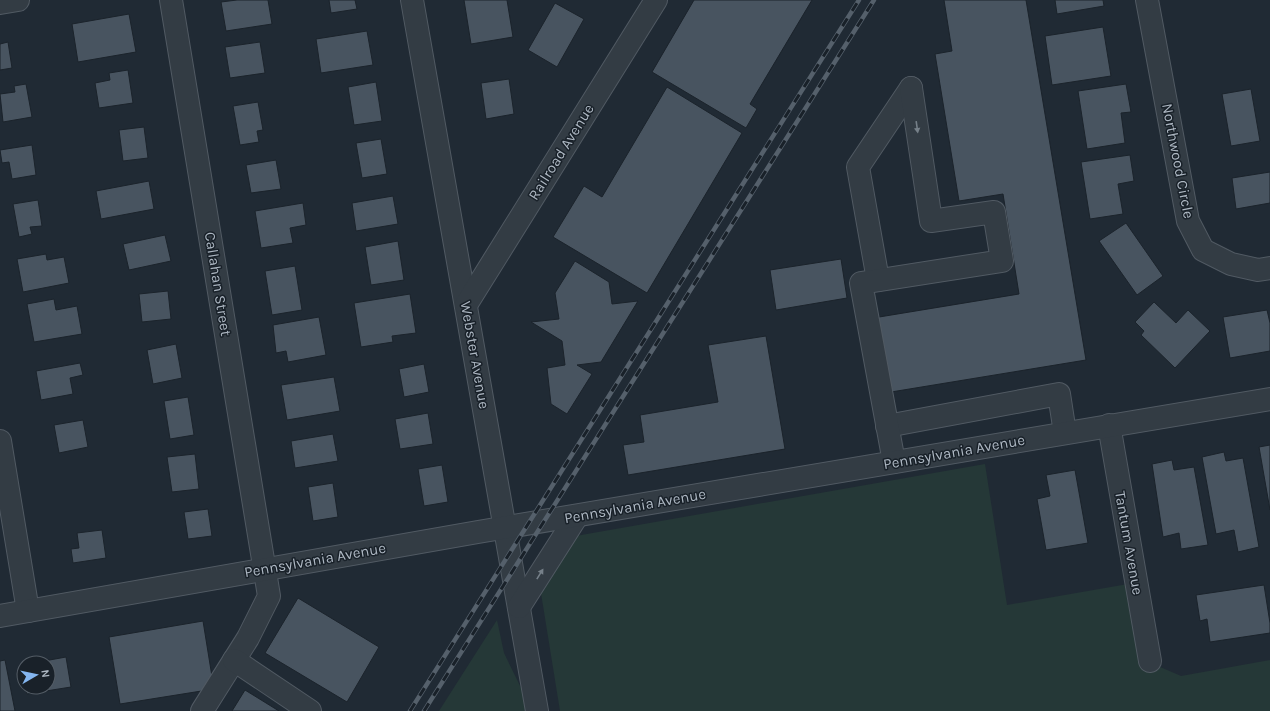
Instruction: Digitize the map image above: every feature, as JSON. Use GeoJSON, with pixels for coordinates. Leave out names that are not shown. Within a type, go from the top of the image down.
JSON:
{"type":"FeatureCollection","features":[{"type":"Feature","properties":{"kind":"street"},"geometry":{"type":"LineString","coordinates":[[0,3],[18,0]]}},
{"type":"Feature","properties":{"kind":"street","name":"Callahan Street"},"geometry":{"type":"LineString","coordinates":[[171,0],[265,569]]}},
{"type":"Feature","properties":{"kind":"street","name":"Webster Avenue"},"geometry":{"type":"LineString","coordinates":[[412,0],[537,711]]}},
{"type":"Feature","properties":{"kind":"street","name":"Railroad Avenue"},"geometry":{"type":"LineString","coordinates":[[466,305],[656,0]]}},
{"type":"Feature","properties":{"kind":"street","name":"Northwood Circle"},"geometry":{"type":"LineString","coordinates":[[1147,0],[1188,221],[1203,250],[1231,264],[1258,270],[1270,268]]}},
{"type":"Feature","properties":{"kind":"street"},"geometry":{"type":"LineString","coordinates":[[878,280],[858,167],[911,88],[930,221],[994,212],[1002,261],[861,283],[894,462]]}},
{"type":"Feature","properties":{"kind":"street"},"geometry":{"type":"LineString","coordinates":[[887,426],[1059,394],[1065,433]]}},
{"type":"Feature","properties":{"kind":"street","name":"Pennsylvania Avenue"},"geometry":{"type":"LineString","coordinates":[[0,616],[505,527],[1270,399]]}},
{"type":"Feature","properties":{"kind":"street","name":"Tantum Avenue"},"geometry":{"type":"LineString","coordinates":[[1109,425],[1150,661]]}},
{"type":"Feature","properties":{"kind":"street"},"geometry":{"type":"LineString","coordinates":[[0,441],[28,611]]}},
{"type":"Feature","properties":{"kind":"street"},"geometry":{"type":"LineString","coordinates":[[519,607],[577,516]]}},
{"type":"Feature","properties":{"kind":"street"},"geometry":{"type":"LineString","coordinates":[[202,711],[248,638],[269,596],[265,569]]}},
{"type":"Feature","properties":{"kind":"street"},"geometry":{"type":"LineString","coordinates":[[234,660],[310,711]]}},
{"type":"Feature","properties":{"kind":"green space"},"geometry":{"type":"Polygon","coordinates":[[[985,464],[1007,605],[1128,584],[1143,670],[1160,667],[1181,676],[1270,660],[1270,711],[560,711],[540,587],[570,537],[985,464]]]}},
{"type":"Feature","properties":{"kind":"green space"},"geometry":{"type":"Polygon","coordinates":[[[497,620],[504,653],[522,690],[526,711],[439,711],[497,620]]]}},
{"type":"Feature","properties":{"kind":"building"},"geometry":{"type":"Polygon","coordinates":[[[237,0],[268,0],[272,24],[226,31],[221,2],[237,0]]]}},
{"type":"Feature","properties":{"kind":"building"},"geometry":{"type":"Polygon","coordinates":[[[329,0],[355,0],[357,9],[331,13],[329,0]]]}},
{"type":"Feature","properties":{"kind":"building"},"geometry":{"type":"Polygon","coordinates":[[[464,0],[507,0],[513,37],[471,44],[464,0]]]}},
{"type":"Feature","properties":{"kind":"building"},"geometry":{"type":"Polygon","coordinates":[[[694,0],[812,0],[750,104],[757,109],[746,128],[652,72],[694,0]]]}},
{"type":"Feature","properties":{"kind":"building"},"geometry":{"type":"Polygon","coordinates":[[[944,0],[1026,0],[1086,360],[885,393],[873,318],[1019,294],[1003,194],[959,201],[935,54],[952,51],[944,0]]]}},
{"type":"Feature","properties":{"kind":"building"},"geometry":{"type":"Polygon","coordinates":[[[1055,0],[1103,0],[1104,6],[1057,14],[1055,0]]]}},
{"type":"Feature","properties":{"kind":"building"},"geometry":{"type":"Polygon","coordinates":[[[555,3],[584,19],[557,67],[528,50],[555,3]]]}},
{"type":"Feature","properties":{"kind":"building"},"geometry":{"type":"Polygon","coordinates":[[[129,14],[136,52],[78,62],[72,24],[129,14]]]}},
{"type":"Feature","properties":{"kind":"building"},"geometry":{"type":"Polygon","coordinates":[[[1103,27],[1111,76],[1052,85],[1045,36],[1103,27]]]}},
{"type":"Feature","properties":{"kind":"building"},"geometry":{"type":"Polygon","coordinates":[[[367,31],[373,65],[321,73],[316,39],[367,31]]]}},
{"type":"Feature","properties":{"kind":"building"},"geometry":{"type":"Polygon","coordinates":[[[8,42],[12,68],[0,70],[0,44],[8,42]]]}},
{"type":"Feature","properties":{"kind":"building"},"geometry":{"type":"Polygon","coordinates":[[[260,42],[265,73],[230,78],[225,47],[260,42]]]}},
{"type":"Feature","properties":{"kind":"building"},"geometry":{"type":"Polygon","coordinates":[[[128,70],[133,103],[99,108],[95,83],[110,80],[109,73],[128,70]]]}},
{"type":"Feature","properties":{"kind":"building"},"geometry":{"type":"Polygon","coordinates":[[[509,79],[514,114],[486,119],[481,83],[509,79]]]}},
{"type":"Feature","properties":{"kind":"building"},"geometry":{"type":"Polygon","coordinates":[[[376,82],[382,121],[354,125],[348,87],[376,82]]]}},
{"type":"Feature","properties":{"kind":"building"},"geometry":{"type":"Polygon","coordinates":[[[26,84],[32,117],[3,122],[0,94],[15,92],[14,86],[26,84]]]}},
{"type":"Feature","properties":{"kind":"building"},"geometry":{"type":"Polygon","coordinates":[[[1126,84],[1131,112],[1121,113],[1125,143],[1087,149],[1078,91],[1126,84]]]}},
{"type":"Feature","properties":{"kind":"building"},"geometry":{"type":"Polygon","coordinates":[[[667,87],[742,133],[647,293],[553,237],[584,186],[602,197],[667,87]]]}},
{"type":"Feature","properties":{"kind":"building"},"geometry":{"type":"Polygon","coordinates":[[[1251,89],[1260,141],[1231,146],[1222,94],[1251,89]]]}},
{"type":"Feature","properties":{"kind":"building"},"geometry":{"type":"Polygon","coordinates":[[[258,102],[263,130],[257,131],[259,142],[240,145],[233,106],[258,102]]]}},
{"type":"Feature","properties":{"kind":"building"},"geometry":{"type":"Polygon","coordinates":[[[144,127],[148,158],[123,161],[119,130],[144,127]]]}},
{"type":"Feature","properties":{"kind":"building"},"geometry":{"type":"Polygon","coordinates":[[[381,139],[387,174],[362,178],[356,143],[381,139]]]}},
{"type":"Feature","properties":{"kind":"building"},"geometry":{"type":"Polygon","coordinates":[[[32,145],[36,175],[12,179],[9,162],[2,163],[0,150],[32,145]]]}},
{"type":"Feature","properties":{"kind":"building"},"geometry":{"type":"Polygon","coordinates":[[[1130,155],[1134,181],[1118,184],[1123,214],[1090,219],[1081,162],[1130,155]]]}},
{"type":"Feature","properties":{"kind":"building"},"geometry":{"type":"Polygon","coordinates":[[[276,160],[281,189],[251,193],[246,165],[276,160]]]}},
{"type":"Feature","properties":{"kind":"building"},"geometry":{"type":"Polygon","coordinates":[[[1270,172],[1270,203],[1236,209],[1232,178],[1270,172]]]}},
{"type":"Feature","properties":{"kind":"building"},"geometry":{"type":"Polygon","coordinates":[[[149,181],[154,209],[101,219],[96,191],[149,181]]]}},
{"type":"Feature","properties":{"kind":"building"},"geometry":{"type":"Polygon","coordinates":[[[393,196],[398,224],[356,231],[352,203],[393,196]]]}},
{"type":"Feature","properties":{"kind":"building"},"geometry":{"type":"Polygon","coordinates":[[[38,200],[42,226],[30,227],[32,234],[19,237],[13,204],[38,200]]]}},
{"type":"Feature","properties":{"kind":"building"},"geometry":{"type":"Polygon","coordinates":[[[303,203],[306,225],[290,228],[293,243],[261,248],[255,211],[303,203]]]}},
{"type":"Feature","properties":{"kind":"building"},"geometry":{"type":"Polygon","coordinates":[[[1126,223],[1163,276],[1137,295],[1099,241],[1126,223]]]}},
{"type":"Feature","properties":{"kind":"building"},"geometry":{"type":"Polygon","coordinates":[[[165,235],[171,261],[129,270],[123,244],[165,235]]]}},
{"type":"Feature","properties":{"kind":"building"},"geometry":{"type":"Polygon","coordinates":[[[398,241],[404,280],[371,285],[365,247],[398,241]]]}},
{"type":"Feature","properties":{"kind":"building"},"geometry":{"type":"Polygon","coordinates":[[[46,254],[47,260],[64,257],[69,283],[23,292],[17,259],[46,254]]]}},
{"type":"Feature","properties":{"kind":"building"},"geometry":{"type":"Polygon","coordinates":[[[841,259],[847,298],[776,310],[770,270],[841,259]]]}},
{"type":"Feature","properties":{"kind":"building"},"geometry":{"type":"Polygon","coordinates":[[[575,261],[609,282],[612,304],[638,301],[601,362],[577,365],[592,374],[567,414],[551,404],[547,368],[565,365],[562,341],[531,322],[559,319],[555,293],[575,261]]]}},
{"type":"Feature","properties":{"kind":"building"},"geometry":{"type":"Polygon","coordinates":[[[295,266],[302,310],[272,315],[265,271],[295,266]]]}},
{"type":"Feature","properties":{"kind":"building"},"geometry":{"type":"Polygon","coordinates":[[[168,291],[171,319],[142,322],[139,294],[168,291]]]}},
{"type":"Feature","properties":{"kind":"building"},"geometry":{"type":"Polygon","coordinates":[[[410,294],[416,333],[392,336],[393,342],[361,347],[354,303],[410,294]]]}},
{"type":"Feature","properties":{"kind":"building"},"geometry":{"type":"Polygon","coordinates":[[[54,299],[56,310],[77,306],[82,334],[34,342],[27,304],[54,299]]]}},
{"type":"Feature","properties":{"kind":"building"},"geometry":{"type":"Polygon","coordinates":[[[1154,302],[1176,323],[1188,310],[1210,331],[1175,368],[1141,335],[1144,331],[1135,322],[1154,302]]]}},
{"type":"Feature","properties":{"kind":"building"},"geometry":{"type":"Polygon","coordinates":[[[1267,310],[1270,323],[1270,351],[1230,358],[1223,317],[1267,310]]]}},
{"type":"Feature","properties":{"kind":"building"},"geometry":{"type":"Polygon","coordinates":[[[319,317],[326,355],[288,362],[286,351],[276,353],[273,325],[319,317]]]}},
{"type":"Feature","properties":{"kind":"building"},"geometry":{"type":"Polygon","coordinates":[[[766,336],[785,449],[628,475],[623,445],[644,442],[640,415],[718,402],[708,345],[766,336]]]}},
{"type":"Feature","properties":{"kind":"building"},"geometry":{"type":"Polygon","coordinates":[[[176,344],[182,378],[153,384],[147,350],[176,344]]]}},
{"type":"Feature","properties":{"kind":"building"},"geometry":{"type":"Polygon","coordinates":[[[80,363],[83,375],[70,378],[73,394],[41,400],[36,371],[80,363]]]}},
{"type":"Feature","properties":{"kind":"building"},"geometry":{"type":"Polygon","coordinates":[[[424,364],[429,392],[404,397],[399,369],[424,364]]]}},
{"type":"Feature","properties":{"kind":"building"},"geometry":{"type":"Polygon","coordinates":[[[334,377],[340,411],[287,420],[281,385],[334,377]]]}},
{"type":"Feature","properties":{"kind":"building"},"geometry":{"type":"Polygon","coordinates":[[[188,397],[194,435],[170,439],[164,401],[188,397]]]}},
{"type":"Feature","properties":{"kind":"building"},"geometry":{"type":"Polygon","coordinates":[[[428,413],[433,444],[400,449],[395,419],[428,413]]]}},
{"type":"Feature","properties":{"kind":"building"},"geometry":{"type":"Polygon","coordinates":[[[83,420],[88,447],[59,453],[54,425],[83,420]]]}},
{"type":"Feature","properties":{"kind":"building"},"geometry":{"type":"Polygon","coordinates":[[[333,434],[338,461],[295,468],[291,441],[333,434]]]}},
{"type":"Feature","properties":{"kind":"building"},"geometry":{"type":"Polygon","coordinates":[[[1270,445],[1270,510],[1259,447],[1270,445]]]}},
{"type":"Feature","properties":{"kind":"building"},"geometry":{"type":"Polygon","coordinates":[[[1224,452],[1226,461],[1243,458],[1259,547],[1238,552],[1234,530],[1216,534],[1202,457],[1224,452]]]}},
{"type":"Feature","properties":{"kind":"building"},"geometry":{"type":"Polygon","coordinates":[[[195,454],[199,489],[172,492],[167,457],[195,454]]]}},
{"type":"Feature","properties":{"kind":"building"},"geometry":{"type":"Polygon","coordinates":[[[1172,460],[1174,470],[1194,467],[1208,545],[1181,549],[1179,533],[1163,537],[1152,464],[1172,460]]]}},
{"type":"Feature","properties":{"kind":"building"},"geometry":{"type":"Polygon","coordinates":[[[442,465],[448,502],[424,506],[418,469],[442,465]]]}},
{"type":"Feature","properties":{"kind":"building"},"geometry":{"type":"Polygon","coordinates":[[[1075,470],[1088,543],[1046,550],[1037,499],[1050,496],[1046,475],[1075,470]]]}},
{"type":"Feature","properties":{"kind":"building"},"geometry":{"type":"Polygon","coordinates":[[[333,483],[338,517],[313,521],[308,487],[333,483]]]}},
{"type":"Feature","properties":{"kind":"building"},"geometry":{"type":"Polygon","coordinates":[[[208,509],[212,536],[188,539],[184,512],[208,509]]]}},
{"type":"Feature","properties":{"kind":"building"},"geometry":{"type":"Polygon","coordinates":[[[102,530],[106,558],[73,563],[71,549],[79,548],[77,533],[102,530]]]}},
{"type":"Feature","properties":{"kind":"building"},"geometry":{"type":"Polygon","coordinates":[[[1264,585],[1270,623],[1270,633],[1210,642],[1207,619],[1200,621],[1196,595],[1264,585]]]}},
{"type":"Feature","properties":{"kind":"building"},"geometry":{"type":"Polygon","coordinates":[[[298,598],[379,647],[347,702],[265,653],[298,598]]]}},
{"type":"Feature","properties":{"kind":"building"},"geometry":{"type":"Polygon","coordinates":[[[203,621],[214,689],[120,704],[109,637],[203,621]]]}},
{"type":"Feature","properties":{"kind":"building"},"geometry":{"type":"Polygon","coordinates":[[[66,657],[71,687],[56,689],[56,659],[66,657]]]}},
{"type":"Feature","properties":{"kind":"building"},"geometry":{"type":"Polygon","coordinates":[[[5,660],[15,711],[0,711],[0,661],[5,660]]]}},
{"type":"Feature","properties":{"kind":"building"},"geometry":{"type":"Polygon","coordinates":[[[245,690],[279,711],[232,711],[245,690]]]}},
{"type":"Feature","properties":{"kind":"railway"},"geometry":{"type":"LineString","coordinates":[[410,711],[859,0]]}},
{"type":"Feature","properties":{"kind":"railway"},"geometry":{"type":"LineString","coordinates":[[424,711],[874,0]]}}]}
